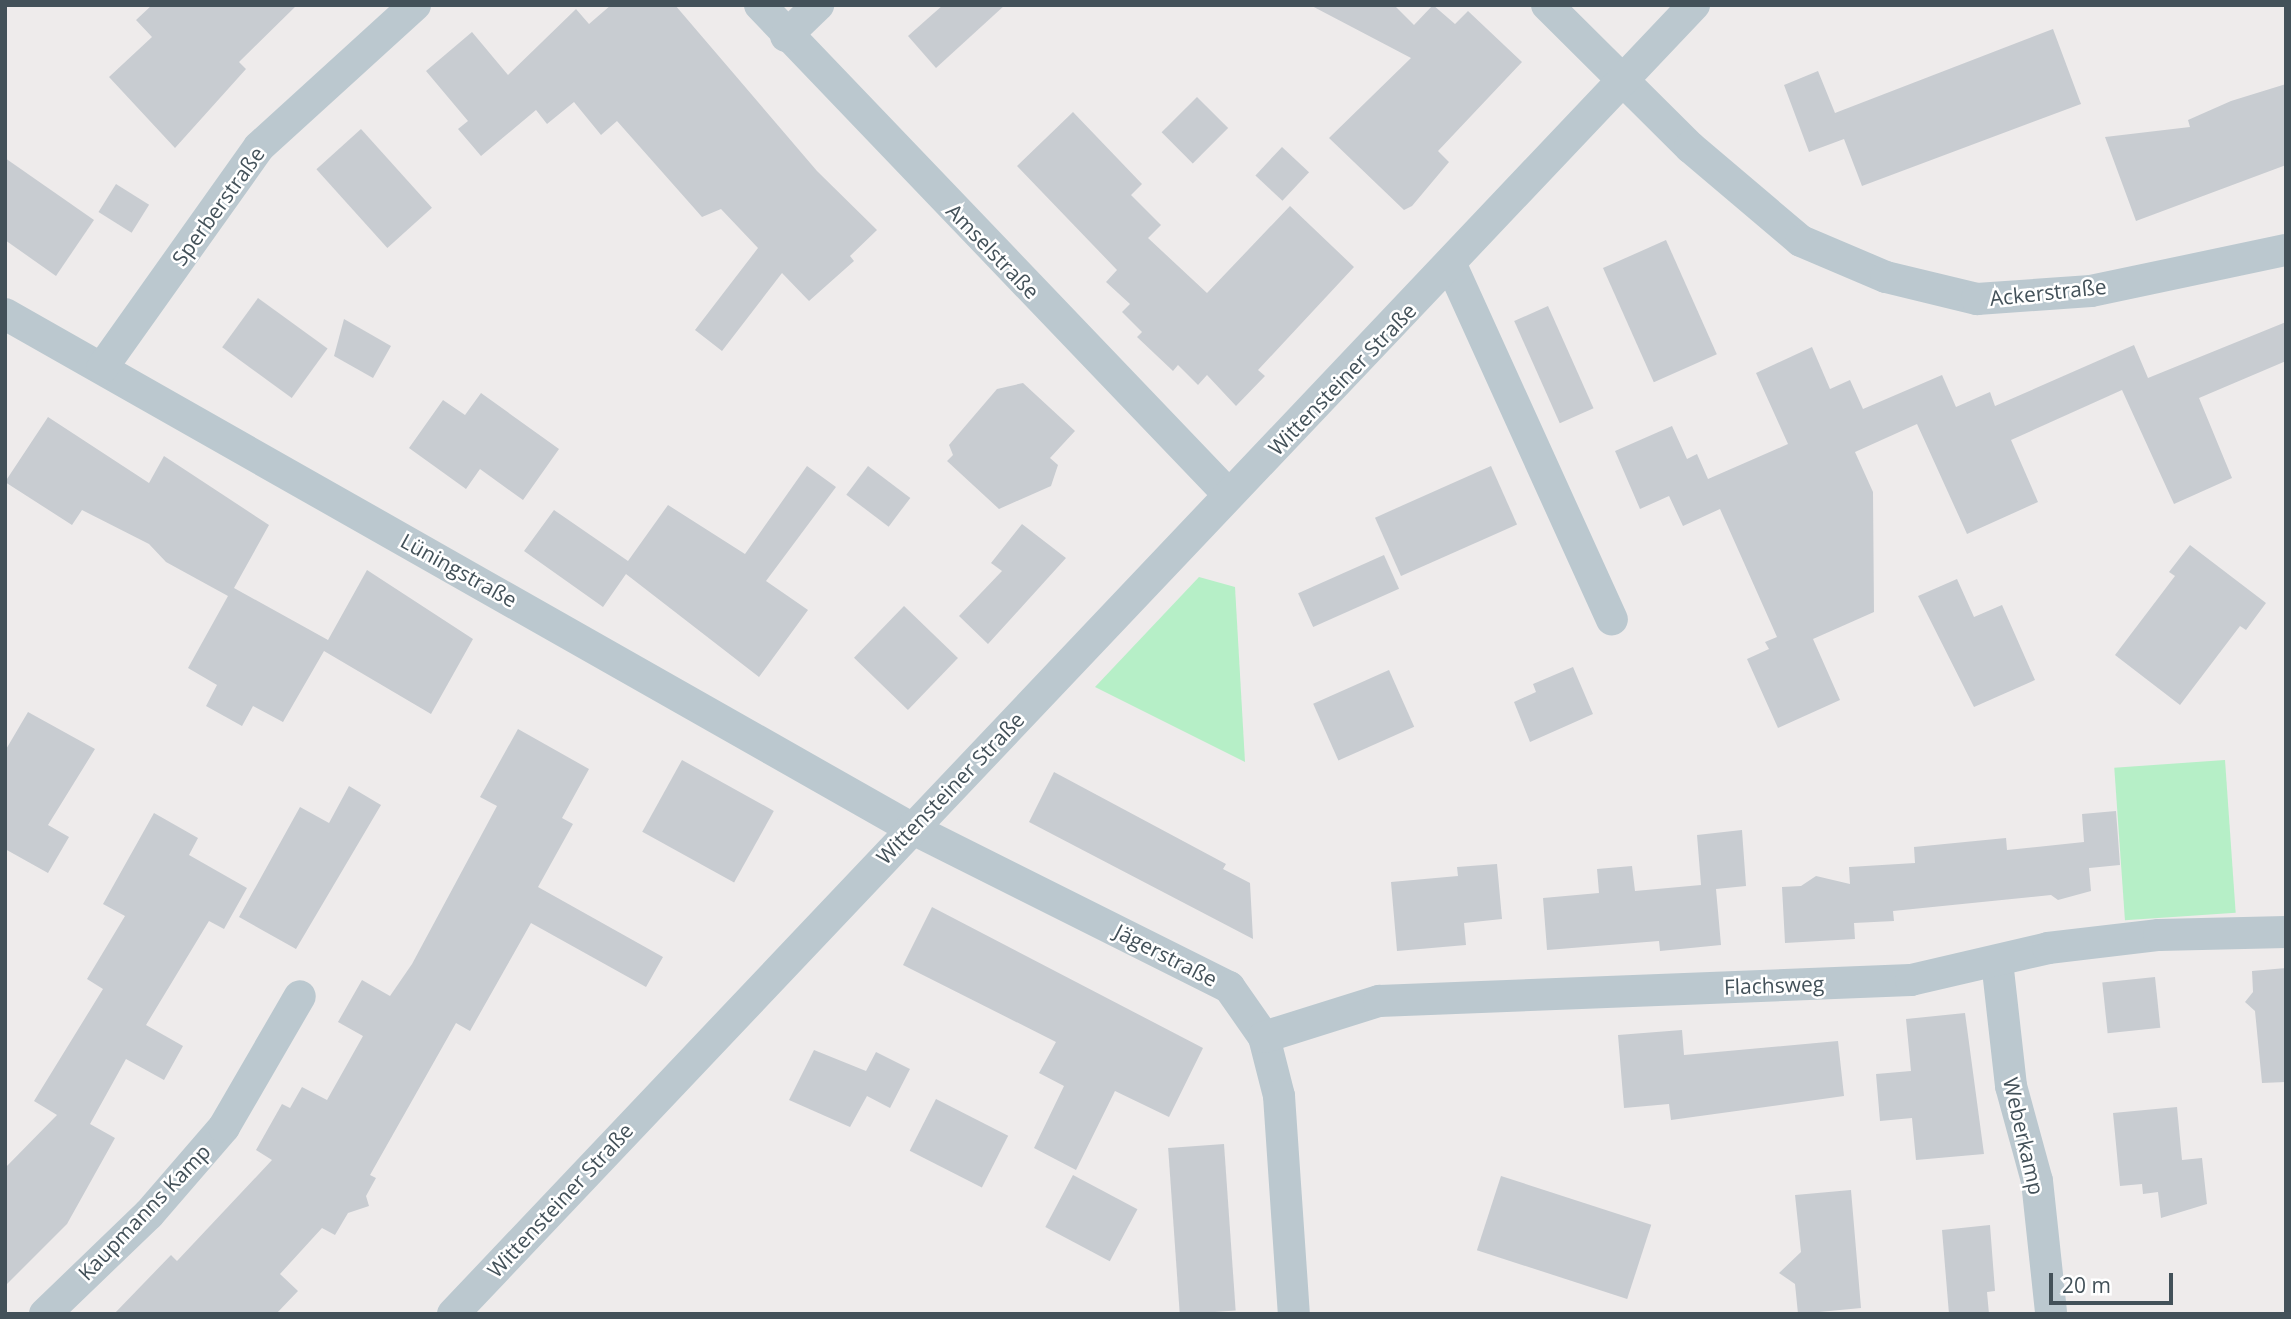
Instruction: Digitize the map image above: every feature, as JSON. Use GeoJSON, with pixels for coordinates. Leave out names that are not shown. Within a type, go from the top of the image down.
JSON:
{"type":"FeatureCollection","features":[{"type":"Feature","properties":{"kind":"street","name":"Sperberstraße"},"geometry":{"type":"LineString","coordinates":[[102,368],[259,146],[415,5]]}},
{"type":"Feature","properties":{"kind":"street","name":"Amselstraße"},"geometry":{"type":"LineString","coordinates":[[760,5],[786,36],[1229,495]]}},
{"type":"Feature","properties":{"kind":"street"},"geometry":{"type":"LineString","coordinates":[[786,36],[818,5]]}},
{"type":"Feature","properties":{"kind":"street","name":"Ackerstraße"},"geometry":{"type":"LineString","coordinates":[[1547,5],[1628,80],[1690,147],[1801,241],[1897,280],[1977,299],[2078,292],[2286,250]]}},
{"type":"Feature","properties":{"kind":"street","name":"Wittensteiner Straße"},"geometry":{"type":"LineString","coordinates":[[453,1314],[911,828],[1229,495],[1452,267],[1628,80],[1694,5]]}},
{"type":"Feature","properties":{"kind":"street"},"geometry":{"type":"LineString","coordinates":[[1452,267],[1612,619]]}},
{"type":"Feature","properties":{"kind":"street","name":"Lüningstraße"},"geometry":{"type":"LineString","coordinates":[[5,314],[911,828]]}},
{"type":"Feature","properties":{"kind":"street","name":"Jägerstraße"},"geometry":{"type":"LineString","coordinates":[[911,828],[1229,987],[1264,1037],[1279,1096],[1294,1314]]}},
{"type":"Feature","properties":{"kind":"street","name":"Flachsweg"},"geometry":{"type":"LineString","coordinates":[[1264,1037],[1379,1001],[1910,980],[1997,961],[2159,935],[2286,932]]}},
{"type":"Feature","properties":{"kind":"street","name":"Weberkamp"},"geometry":{"type":"LineString","coordinates":[[1997,961],[2011,1086],[2036,1181],[2051,1311]]}},
{"type":"Feature","properties":{"kind":"street","name":"Kaupmanns Kamp"},"geometry":{"type":"LineString","coordinates":[[45,1314],[149,1214],[223,1127],[300,996]]}},
{"type":"Feature","properties":{"kind":"green space"},"geometry":{"type":"Polygon","coordinates":[[[1199,577],[1235,587],[1245,762],[1095,687],[1199,577]]]}},
{"type":"Feature","properties":{"kind":"green space"},"geometry":{"type":"Polygon","coordinates":[[[2225,760],[2236,913],[2125,920],[2114,768],[2225,760]]]}},
{"type":"Feature","properties":{"kind":"building"},"geometry":{"type":"Polygon","coordinates":[[[152,5],[297,5],[239,62],[246,69],[175,148],[109,77],[152,37],[136,20],[152,5]]]}},
{"type":"Feature","properties":{"kind":"building"},"geometry":{"type":"Polygon","coordinates":[[[611,5],[675,5],[817,171],[877,230],[850,256],[854,261],[809,301],[782,273],[722,351],[695,330],[758,248],[721,209],[702,217],[617,121],[601,135],[574,102],[547,124],[536,110],[481,156],[458,129],[468,121],[426,71],[472,32],[508,75],[576,9],[589,24],[611,5]]]}},
{"type":"Feature","properties":{"kind":"building"},"geometry":{"type":"Polygon","coordinates":[[[943,5],[1005,5],[936,68],[908,36],[943,5]]]}},
{"type":"Feature","properties":{"kind":"building"},"geometry":{"type":"Polygon","coordinates":[[[1310,5],[1394,5],[1414,25],[1433,5],[1455,24],[1468,11],[1522,62],[1438,151],[1449,162],[1412,206],[1404,210],[1329,138],[1411,58],[1310,5]]]}},
{"type":"Feature","properties":{"kind":"building"},"geometry":{"type":"Polygon","coordinates":[[[2053,29],[2081,104],[1862,186],[1844,139],[1809,152],[1784,85],[1818,71],[1835,113],[2053,29]]]}},
{"type":"Feature","properties":{"kind":"building"},"geometry":{"type":"Polygon","coordinates":[[[2286,84],[2286,165],[2136,221],[2105,137],[2190,127],[2188,120],[2231,101],[2286,84]]]}},
{"type":"Feature","properties":{"kind":"building"},"geometry":{"type":"Polygon","coordinates":[[[1197,97],[1228,128],[1193,163],[1162,132],[1197,97]]]}},
{"type":"Feature","properties":{"kind":"building"},"geometry":{"type":"Polygon","coordinates":[[[1073,112],[1142,184],[1131,195],[1161,225],[1148,238],[1207,293],[1290,206],[1354,267],[1258,370],[1265,376],[1236,406],[1207,375],[1198,385],[1178,365],[1173,371],[1137,337],[1142,332],[1122,312],[1130,304],[1106,282],[1117,270],[1017,166],[1073,112]]]}},
{"type":"Feature","properties":{"kind":"building"},"geometry":{"type":"Polygon","coordinates":[[[361,129],[432,208],[387,248],[316,169],[361,129]]]}},
{"type":"Feature","properties":{"kind":"building"},"geometry":{"type":"Polygon","coordinates":[[[1282,147],[1309,172],[1282,201],[1255,176],[1282,147]]]}},
{"type":"Feature","properties":{"kind":"building"},"geometry":{"type":"Polygon","coordinates":[[[5,158],[94,220],[56,276],[5,240],[5,158]]]}},
{"type":"Feature","properties":{"kind":"building"},"geometry":{"type":"Polygon","coordinates":[[[116,184],[149,205],[132,233],[99,212],[116,184]]]}},
{"type":"Feature","properties":{"kind":"building"},"geometry":{"type":"Polygon","coordinates":[[[1666,240],[1717,354],[1654,382],[1603,268],[1666,240]]]}},
{"type":"Feature","properties":{"kind":"building"},"geometry":{"type":"Polygon","coordinates":[[[258,298],[328,349],[292,398],[222,347],[258,298]]]}},
{"type":"Feature","properties":{"kind":"building"},"geometry":{"type":"Polygon","coordinates":[[[1548,306],[1594,408],[1560,423],[1514,321],[1548,306]]]}},
{"type":"Feature","properties":{"kind":"building"},"geometry":{"type":"Polygon","coordinates":[[[344,319],[391,346],[373,378],[334,356],[344,319]]]}},
{"type":"Feature","properties":{"kind":"building"},"geometry":{"type":"Polygon","coordinates":[[[2286,322],[2286,361],[2199,398],[2232,478],[2174,504],[2122,390],[2011,440],[2038,502],[1967,534],[1917,424],[1855,452],[1873,492],[1874,612],[1813,639],[1840,700],[1778,728],[1747,659],[1769,649],[1765,642],[1777,637],[1720,509],[1683,526],[1669,496],[1640,509],[1615,451],[1672,426],[1687,459],[1697,454],[1708,479],[1788,444],[1756,373],[1812,347],[1830,389],[1850,380],[1863,409],[1942,375],[1956,407],[1990,392],[1995,406],[2134,345],[2148,378],[2286,322]]]}},
{"type":"Feature","properties":{"kind":"building"},"geometry":{"type":"Polygon","coordinates":[[[1023,383],[1075,431],[1050,458],[1058,465],[1051,486],[999,509],[947,461],[953,455],[949,445],[997,389],[1023,383]]]}},
{"type":"Feature","properties":{"kind":"building"},"geometry":{"type":"Polygon","coordinates":[[[481,393],[559,449],[523,500],[480,469],[466,489],[409,448],[443,400],[465,415],[481,393]]]}},
{"type":"Feature","properties":{"kind":"building"},"geometry":{"type":"Polygon","coordinates":[[[48,417],[149,483],[164,456],[269,525],[234,588],[328,640],[367,570],[473,639],[431,714],[324,651],[283,722],[253,706],[242,726],[206,706],[217,685],[188,668],[228,596],[166,562],[149,544],[82,510],[72,525],[5,482],[48,417]]]}},
{"type":"Feature","properties":{"kind":"building"},"geometry":{"type":"Polygon","coordinates":[[[807,466],[836,487],[766,581],[808,610],[759,677],[626,574],[603,607],[524,551],[554,510],[628,561],[668,505],[745,554],[807,466]]]}},
{"type":"Feature","properties":{"kind":"building"},"geometry":{"type":"Polygon","coordinates":[[[868,466],[910,498],[889,527],[846,495],[868,466]]]}},
{"type":"Feature","properties":{"kind":"building"},"geometry":{"type":"Polygon","coordinates":[[[1491,466],[1517,524],[1401,576],[1375,518],[1491,466]]]}},
{"type":"Feature","properties":{"kind":"building"},"geometry":{"type":"Polygon","coordinates":[[[1022,524],[1066,558],[988,644],[959,616],[1002,571],[991,563],[1022,524]]]}},
{"type":"Feature","properties":{"kind":"building"},"geometry":{"type":"Polygon","coordinates":[[[2190,545],[2266,603],[2246,630],[2240,626],[2180,705],[2115,655],[2175,576],[2169,572],[2190,545]]]}},
{"type":"Feature","properties":{"kind":"building"},"geometry":{"type":"Polygon","coordinates":[[[1384,555],[1399,589],[1313,627],[1298,593],[1384,555]]]}},
{"type":"Feature","properties":{"kind":"building"},"geometry":{"type":"Polygon","coordinates":[[[1957,579],[1974,617],[2002,605],[2035,680],[1974,707],[1918,596],[1957,579]]]}},
{"type":"Feature","properties":{"kind":"building"},"geometry":{"type":"Polygon","coordinates":[[[904,606],[958,658],[908,710],[854,658],[904,606]]]}},
{"type":"Feature","properties":{"kind":"building"},"geometry":{"type":"Polygon","coordinates":[[[1573,667],[1593,714],[1530,742],[1514,702],[1536,692],[1533,684],[1573,667]]]}},
{"type":"Feature","properties":{"kind":"building"},"geometry":{"type":"Polygon","coordinates":[[[1389,670],[1414,727],[1338,760],[1313,704],[1389,670]]]}},
{"type":"Feature","properties":{"kind":"building"},"geometry":{"type":"Polygon","coordinates":[[[28,712],[95,749],[48,825],[69,837],[48,873],[5,849],[5,751],[28,712]]]}},
{"type":"Feature","properties":{"kind":"building"},"geometry":{"type":"Polygon","coordinates":[[[518,729],[589,769],[562,818],[573,824],[538,887],[663,957],[646,987],[531,923],[470,1031],[456,1023],[370,1175],[376,1178],[366,1196],[369,1206],[348,1213],[335,1235],[322,1228],[280,1274],[298,1291],[276,1314],[114,1314],[171,1255],[177,1261],[272,1160],[256,1150],[282,1104],[290,1108],[302,1087],[327,1100],[363,1036],[338,1022],[362,980],[390,996],[412,964],[497,806],[480,797],[518,729]]]}},
{"type":"Feature","properties":{"kind":"building"},"geometry":{"type":"Polygon","coordinates":[[[682,760],[774,811],[734,883],[642,832],[682,760]]]}},
{"type":"Feature","properties":{"kind":"building"},"geometry":{"type":"Polygon","coordinates":[[[1054,772],[1226,864],[1223,869],[1250,883],[1253,939],[1029,822],[1054,772]]]}},
{"type":"Feature","properties":{"kind":"building"},"geometry":{"type":"Polygon","coordinates":[[[349,786],[381,805],[296,949],[239,917],[300,807],[329,823],[349,786]]]}},
{"type":"Feature","properties":{"kind":"building"},"geometry":{"type":"Polygon","coordinates":[[[2116,811],[2120,865],[2089,868],[2091,891],[2058,900],[2051,895],[1893,911],[1894,921],[1854,923],[1855,939],[1785,943],[1782,887],[1801,886],[1816,876],[1850,884],[1849,867],[1915,863],[1914,847],[2006,838],[2007,850],[2084,842],[2082,814],[2116,811]]]}},
{"type":"Feature","properties":{"kind":"building"},"geometry":{"type":"Polygon","coordinates":[[[154,813],[198,838],[189,855],[247,888],[224,929],[209,921],[146,1025],[183,1046],[164,1080],[126,1059],[90,1124],[115,1138],[67,1224],[5,1286],[5,1168],[57,1115],[34,1101],[103,989],[87,979],[125,916],[103,904],[154,813]]]}},
{"type":"Feature","properties":{"kind":"building"},"geometry":{"type":"Polygon","coordinates":[[[1742,830],[1746,886],[1716,889],[1721,945],[1660,951],[1659,941],[1547,950],[1543,898],[1599,893],[1597,869],[1632,866],[1635,891],[1701,885],[1697,835],[1742,830]]]}},
{"type":"Feature","properties":{"kind":"building"},"geometry":{"type":"Polygon","coordinates":[[[1497,864],[1502,919],[1464,923],[1466,945],[1397,951],[1391,882],[1458,876],[1457,867],[1497,864]]]}},
{"type":"Feature","properties":{"kind":"building"},"geometry":{"type":"Polygon","coordinates":[[[932,907],[1203,1048],[1169,1117],[1115,1091],[1076,1170],[1034,1148],[1064,1086],[1039,1073],[1056,1042],[903,965],[932,907]]]}},
{"type":"Feature","properties":{"kind":"building"},"geometry":{"type":"Polygon","coordinates":[[[2286,968],[2286,1082],[2262,1083],[2255,1011],[2245,1002],[2253,992],[2252,971],[2286,968]]]}},
{"type":"Feature","properties":{"kind":"building"},"geometry":{"type":"Polygon","coordinates":[[[2155,977],[2160,1028],[2108,1033],[2102,983],[2155,977]]]}},
{"type":"Feature","properties":{"kind":"building"},"geometry":{"type":"Polygon","coordinates":[[[1965,1013],[1984,1154],[1916,1160],[1912,1118],[1880,1121],[1876,1074],[1911,1071],[1906,1019],[1965,1013]]]}},
{"type":"Feature","properties":{"kind":"building"},"geometry":{"type":"Polygon","coordinates":[[[1682,1030],[1684,1055],[1838,1041],[1844,1096],[1671,1120],[1669,1104],[1624,1108],[1618,1035],[1682,1030]]]}},
{"type":"Feature","properties":{"kind":"building"},"geometry":{"type":"Polygon","coordinates":[[[814,1050],[866,1071],[876,1052],[910,1069],[890,1108],[867,1096],[850,1127],[789,1100],[814,1050]]]}},
{"type":"Feature","properties":{"kind":"building"},"geometry":{"type":"Polygon","coordinates":[[[936,1099],[1008,1136],[982,1187],[910,1151],[936,1099]]]}},
{"type":"Feature","properties":{"kind":"building"},"geometry":{"type":"Polygon","coordinates":[[[2177,1107],[2182,1160],[2202,1158],[2207,1204],[2161,1218],[2158,1192],[2143,1194],[2142,1184],[2120,1186],[2113,1113],[2177,1107]]]}},
{"type":"Feature","properties":{"kind":"building"},"geometry":{"type":"Polygon","coordinates":[[[1224,1144],[1236,1311],[1180,1314],[1168,1148],[1224,1144]]]}},
{"type":"Feature","properties":{"kind":"building"},"geometry":{"type":"Polygon","coordinates":[[[1073,1175],[1137,1209],[1110,1261],[1045,1227],[1073,1175]]]}},
{"type":"Feature","properties":{"kind":"building"},"geometry":{"type":"Polygon","coordinates":[[[1501,1176],[1651,1225],[1627,1299],[1477,1250],[1501,1176]]]}},
{"type":"Feature","properties":{"kind":"building"},"geometry":{"type":"Polygon","coordinates":[[[1851,1190],[1861,1308],[1798,1314],[1795,1284],[1779,1273],[1801,1252],[1795,1195],[1851,1190]]]}},
{"type":"Feature","properties":{"kind":"building"},"geometry":{"type":"Polygon","coordinates":[[[1990,1225],[1995,1291],[1987,1292],[1989,1314],[1949,1314],[1942,1230],[1990,1225]]]}}]}
